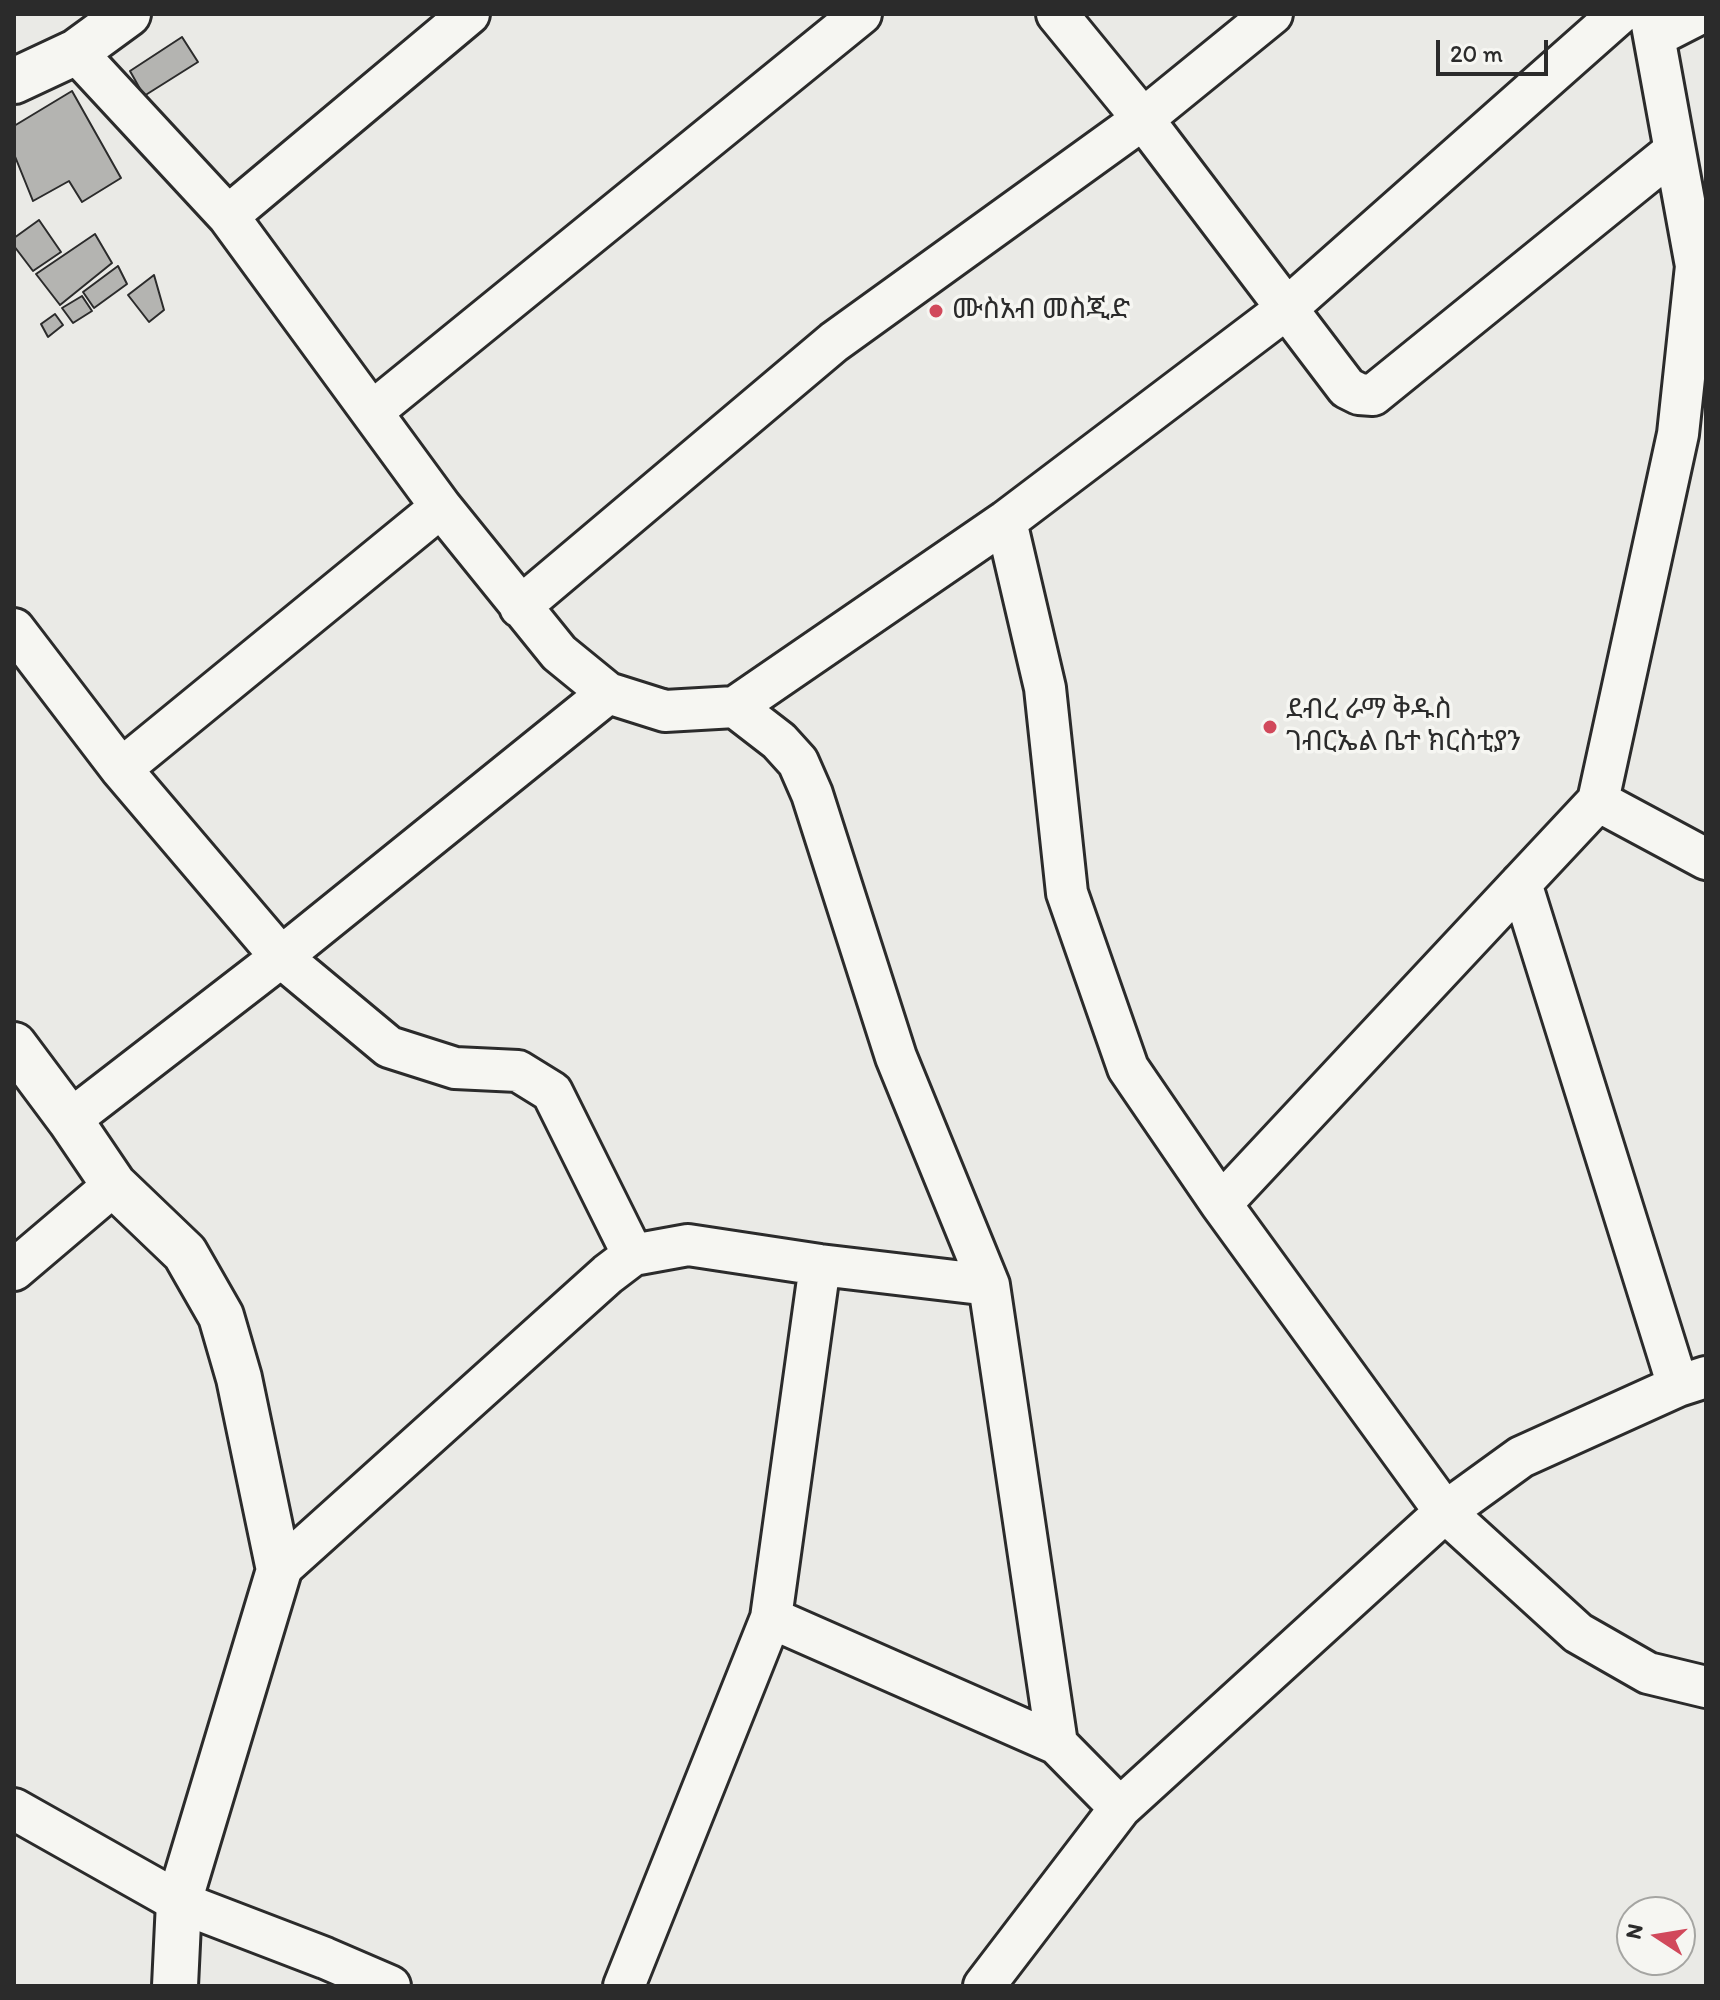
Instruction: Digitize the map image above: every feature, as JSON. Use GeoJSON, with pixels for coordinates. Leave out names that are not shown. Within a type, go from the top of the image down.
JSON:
{"type":"FeatureCollection","features":[{"type":"Feature","properties":{"kind":"main road"},"geometry":{"type":"LineString","coordinates":[[14,81],[76,52],[128,14]]}},
{"type":"Feature","properties":{"kind":"main road"},"geometry":{"type":"LineString","coordinates":[[14,1045],[114,1185],[185,1253],[221,1316],[239,1378],[279,1570],[179,1902],[175,1986]]}},
{"type":"Feature","properties":{"kind":"street"},"geometry":{"type":"LineString","coordinates":[[228,216],[469,14]]}},
{"type":"Feature","properties":{"kind":"street"},"geometry":{"type":"LineString","coordinates":[[373,411],[861,14]]}},
{"type":"Feature","properties":{"kind":"street"},"geometry":{"type":"LineString","coordinates":[[1057,14],[1143,119],[1347,388],[1359,394],[1373,395],[1674,151]]}},
{"type":"Feature","properties":{"kind":"street"},"geometry":{"type":"LineString","coordinates":[[520,607],[834,342],[1143,119],[1272,14]]}},
{"type":"Feature","properties":{"kind":"street"},"geometry":{"type":"LineString","coordinates":[[76,52],[228,216],[441,507],[559,653],[608,693],[665,711],[735,707],[1006,521],[1286,309],[1619,14]]}},
{"type":"Feature","properties":{"kind":"street"},"geometry":{"type":"LineString","coordinates":[[1221,1204],[1598,801],[1692,437],[1701,265],[1674,151],[1653,25],[1699,14]]}},
{"type":"Feature","properties":{"kind":"street"},"geometry":{"type":"LineString","coordinates":[[121,769],[441,507]]}},
{"type":"Feature","properties":{"kind":"street"},"geometry":{"type":"LineString","coordinates":[[1006,521],[1045,688],[1067,893],[1128,1068],[1221,1204],[1445,1512],[1578,1633],[1648,1673],[1706,1687]]}},
{"type":"Feature","properties":{"kind":"street"},"geometry":{"type":"LineString","coordinates":[[14,629],[121,769],[281,957],[389,1047],[455,1068],[518,1071],[552,1092],[633,1255]]}},
{"type":"Feature","properties":{"kind":"street"},"geometry":{"type":"LineString","coordinates":[[70,1120],[281,957],[608,693]]}},
{"type":"Feature","properties":{"kind":"street"},"geometry":{"type":"LineString","coordinates":[[735,707],[779,741],[798,762],[812,794],[896,1057],[989,1285],[1057,1744]]}},
{"type":"Feature","properties":{"kind":"street"},"geometry":{"type":"LineString","coordinates":[[1598,801],[1706,859]]}},
{"type":"Feature","properties":{"kind":"street"},"geometry":{"type":"LineString","coordinates":[[984,1986],[1120,1808],[1445,1512],[1521,1457],[1692,1382],[1521,883]]}},
{"type":"Feature","properties":{"kind":"street"},"geometry":{"type":"LineString","coordinates":[[14,1270],[114,1185]]}},
{"type":"Feature","properties":{"kind":"street"},"geometry":{"type":"LineString","coordinates":[[279,1570],[608,1274],[633,1255],[688,1245],[820,1265],[989,1285]]}},
{"type":"Feature","properties":{"kind":"street"},"geometry":{"type":"LineString","coordinates":[[624,1986],[771,1618],[820,1265]]}},
{"type":"Feature","properties":{"kind":"street"},"geometry":{"type":"LineString","coordinates":[[771,1618],[1057,1744],[1120,1808]]}},
{"type":"Feature","properties":{"kind":"street"},"geometry":{"type":"LineString","coordinates":[[14,1809],[179,1902],[390,1986]]}},
{"type":"Feature","properties":{"kind":"building"},"geometry":{"type":"Polygon","coordinates":[[[182,37],[198,62],[144,96],[130,71],[182,37]]]}},
{"type":"Feature","properties":{"kind":"building"},"geometry":{"type":"Polygon","coordinates":[[[72,91],[121,178],[82,202],[69,181],[33,201],[14,154],[14,126],[72,91]]]}},
{"type":"Feature","properties":{"kind":"building"},"geometry":{"type":"Polygon","coordinates":[[[39,220],[61,252],[33,271],[14,246],[14,238],[39,220]]]}},
{"type":"Feature","properties":{"kind":"building"},"geometry":{"type":"Polygon","coordinates":[[[95,234],[112,263],[60,305],[36,274],[95,234]]]}},
{"type":"Feature","properties":{"kind":"building"},"geometry":{"type":"Polygon","coordinates":[[[118,266],[127,284],[94,308],[83,292],[118,266]]]}},
{"type":"Feature","properties":{"kind":"building"},"geometry":{"type":"Polygon","coordinates":[[[154,275],[164,310],[149,322],[128,295],[154,275]]]}},
{"type":"Feature","properties":{"kind":"building"},"geometry":{"type":"Polygon","coordinates":[[[82,296],[92,311],[73,323],[62,308],[82,296]]]}},
{"type":"Feature","properties":{"kind":"building"},"geometry":{"type":"Polygon","coordinates":[[[55,314],[63,325],[48,337],[41,324],[55,314]]]}},
{"type":"Feature","properties":{"kind":"place","name":"ሙስአብ መስጂድ"},"geometry":{"type":"Point","coordinates":[936,311]}},
{"type":"Feature","properties":{"kind":"place","name":"ደብረ ራማ ቅዱስ ገብርኤል ቤተ ክርስቲያን"},"geometry":{"type":"Point","coordinates":[1270,727]}}]}
